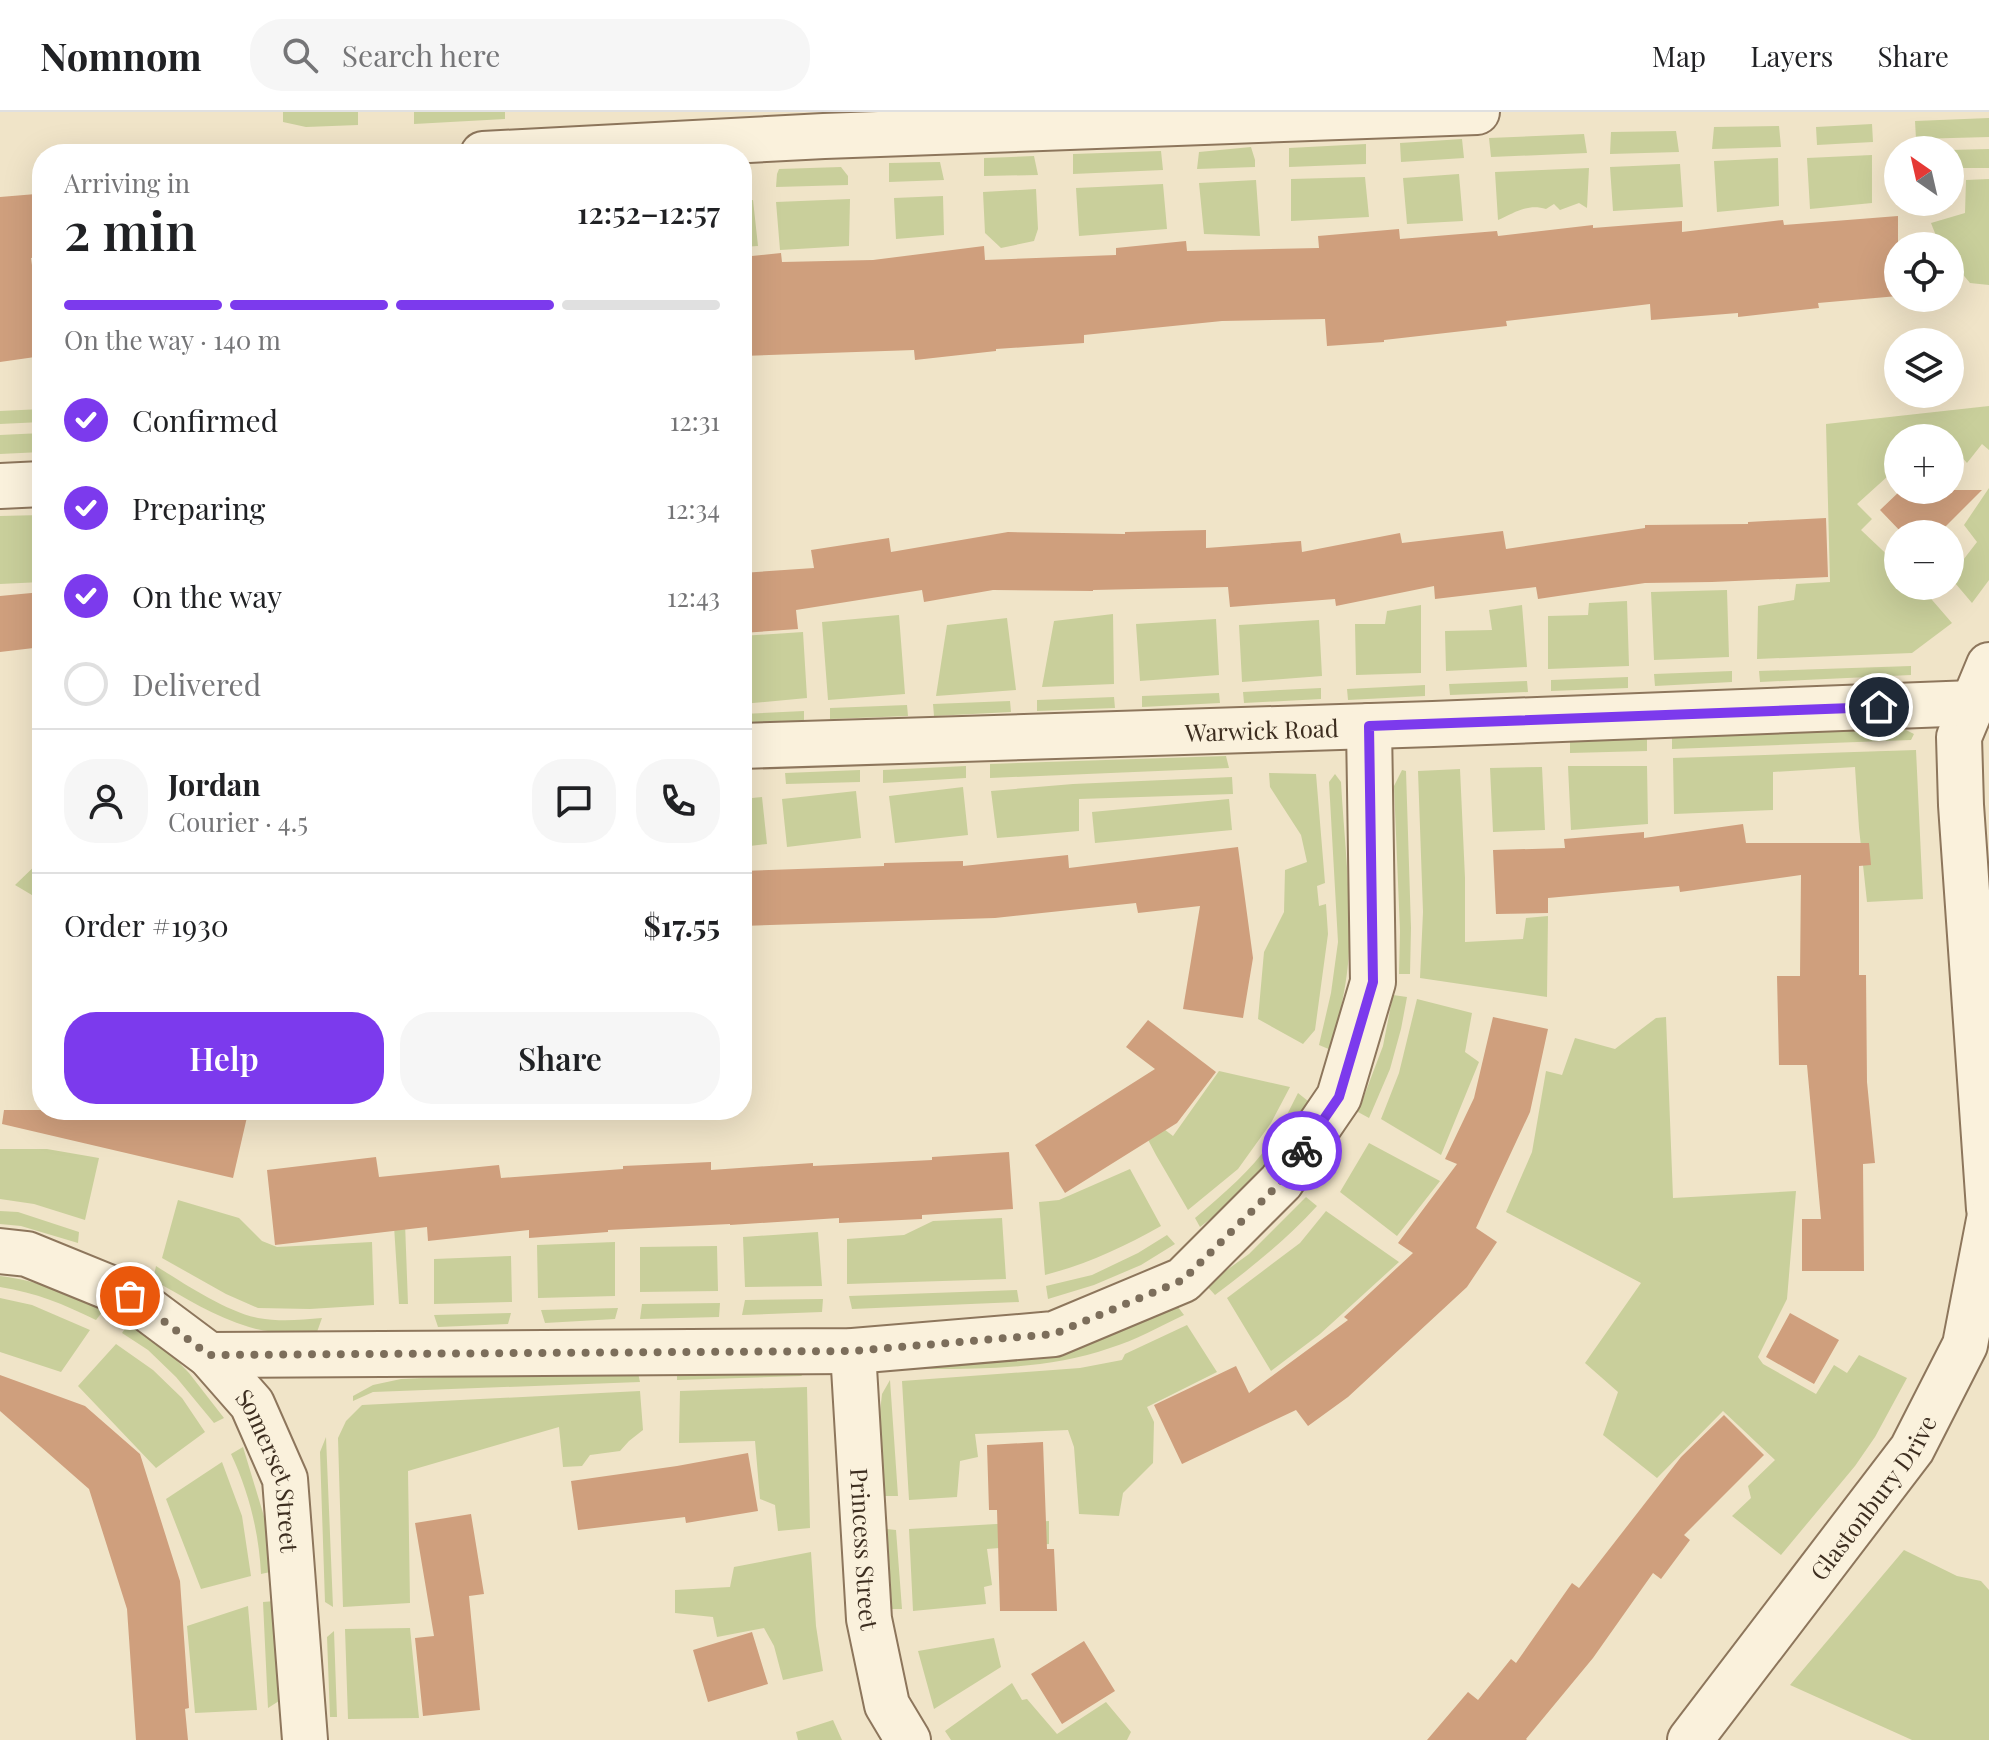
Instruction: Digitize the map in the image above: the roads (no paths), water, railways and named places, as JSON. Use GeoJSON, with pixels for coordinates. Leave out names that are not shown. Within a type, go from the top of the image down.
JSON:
{"type":"FeatureCollection","features":[{"type":"Feature","properties":{"kind":"street"},"geometry":{"type":"LineString","coordinates":[[672,144],[1477,112]]}},
{"type":"Feature","properties":{"kind":"street"},"geometry":{"type":"LineString","coordinates":[[0,486],[32,484]]}},
{"type":"Feature","properties":{"kind":"street"},"geometry":{"type":"LineString","coordinates":[[1981,684],[1959,737],[1989,1209]]}},
{"type":"Feature","properties":{"kind":"street","name":"Warwick Road"},"geometry":{"type":"LineString","coordinates":[[752,746],[1369,726],[1981,684]]}},
{"type":"Feature","properties":{"kind":"street"},"geometry":{"type":"LineString","coordinates":[[209,1355],[853,1351],[1054,1334],[1183,1280],[1281,1182],[1339,1097],[1373,982],[1369,726]]}},
{"type":"Feature","properties":{"kind":"street","name":"Glastonbury Drive"},"geometry":{"type":"LineString","coordinates":[[1690,1740],[1912,1449],[1965,1345],[1989,1220]]}},
{"type":"Feature","properties":{"kind":"street","name":"Somerset Street"},"geometry":{"type":"LineString","coordinates":[[0,1251],[27,1254],[130,1296],[209,1355],[252,1404],[285,1479],[305,1740]]}},
{"type":"Feature","properties":{"kind":"street","name":"Princess Street"},"geometry":{"type":"LineString","coordinates":[[853,1351],[869,1619],[887,1705],[908,1740]]}}]}
